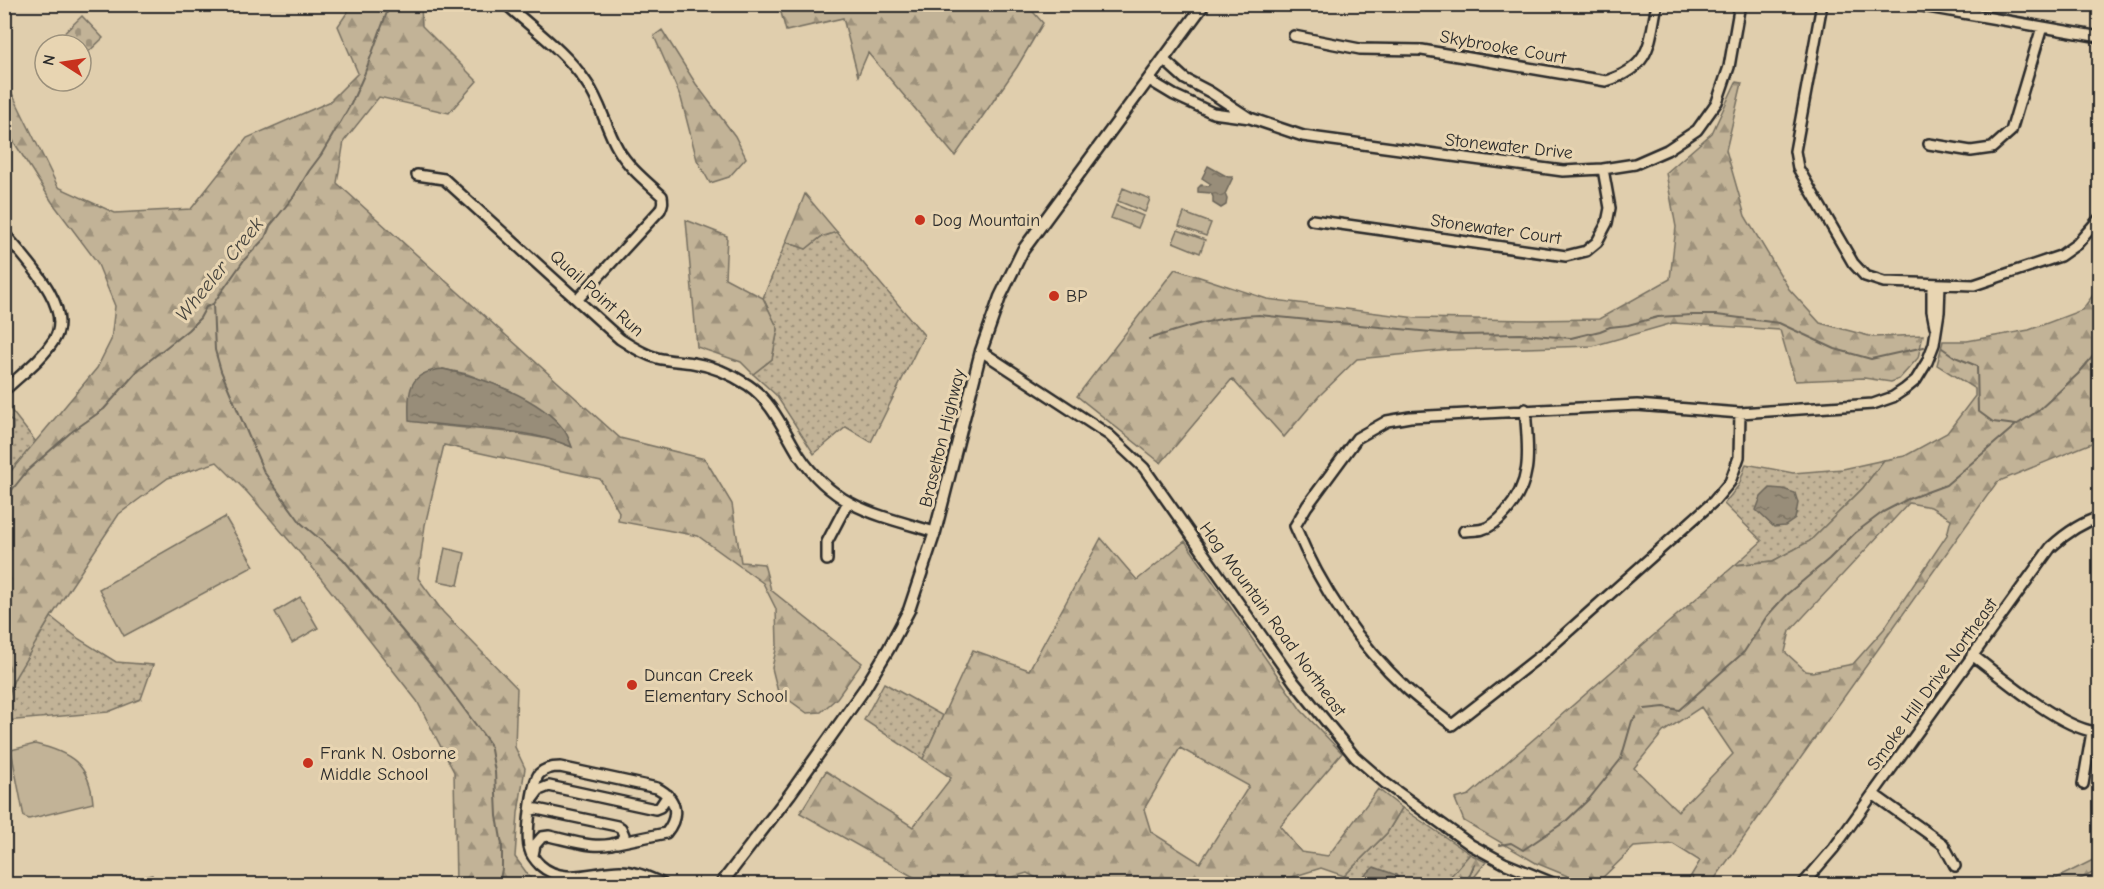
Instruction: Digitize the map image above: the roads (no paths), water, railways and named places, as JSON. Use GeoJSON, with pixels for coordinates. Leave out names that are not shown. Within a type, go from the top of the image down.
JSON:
{"type":"FeatureCollection","features":[{"type":"Feature","properties":{"kind":"main road","name":"Braselton Highway"},"geometry":{"type":"LineString","coordinates":[[721,885],[865,688],[890,648],[909,610],[935,532],[981,351],[1000,297],[1023,250],[1204,4]]}},
{"type":"Feature","properties":{"kind":"street"},"geometry":{"type":"LineString","coordinates":[[506,4],[566,58],[586,81],[601,107],[617,147],[629,165],[662,196],[664,203],[578,299]]}},
{"type":"Feature","properties":{"kind":"street","name":"Skybrooke Court"},"geometry":{"type":"LineString","coordinates":[[1294,36],[1360,49],[1422,50],[1606,81],[1621,76],[1637,66],[1648,51],[1657,4]]}},
{"type":"Feature","properties":{"kind":"street","name":"Stonewater Drive"},"geometry":{"type":"LineString","coordinates":[[1149,80],[1174,95],[1213,113],[1250,118],[1303,136],[1563,171],[1603,169],[1635,164],[1667,150],[1697,130],[1717,102],[1729,67],[1740,4]]}},
{"type":"Feature","properties":{"kind":"street"},"geometry":{"type":"LineString","coordinates":[[1822,4],[1795,151],[1798,168],[1853,263],[1865,276],[1884,282],[1974,285],[2060,256],[2078,244],[2100,218]]}},
{"type":"Feature","properties":{"kind":"street"},"geometry":{"type":"LineString","coordinates":[[1911,4],[2100,37]]}},
{"type":"Feature","properties":{"kind":"street"},"geometry":{"type":"LineString","coordinates":[[1929,144],[1971,151],[1992,148],[2011,131],[2042,27]]}},
{"type":"Feature","properties":{"kind":"street","name":"Stonewater Drive"},"geometry":{"type":"LineString","coordinates":[[1164,60],[1185,79],[1250,118]]}},
{"type":"Feature","properties":{"kind":"street","name":"Stonewater Court"},"geometry":{"type":"LineString","coordinates":[[1312,220],[1566,256],[1586,251],[1597,242],[1607,223],[1610,208],[1603,169]]}},
{"type":"Feature","properties":{"kind":"street","name":"Quail Point Run"},"geometry":{"type":"LineString","coordinates":[[417,175],[444,179],[620,339],[637,351],[656,358],[710,367],[731,375],[750,387],[768,405],[801,457],[831,492],[848,502],[883,516],[935,532]]}},
{"type":"Feature","properties":{"kind":"street"},"geometry":{"type":"LineString","coordinates":[[4,233],[53,296],[59,324],[56,338],[41,357],[8,387],[4,382]]}},
{"type":"Feature","properties":{"kind":"street"},"geometry":{"type":"LineString","coordinates":[[1740,413],[1739,457],[1730,482],[1714,501],[1544,653],[1452,725],[1407,689],[1379,661],[1341,610],[1310,562],[1295,526],[1357,438],[1387,421],[1410,417],[1525,409],[1637,405],[1740,413],[1873,404],[1893,397],[1916,380],[1934,344],[1939,312],[1936,284]]}},
{"type":"Feature","properties":{"kind":"street","name":"Hog Mountain Road Northeast"},"geometry":{"type":"LineString","coordinates":[[981,351],[1109,435],[1144,468],[1288,673],[1355,757],[1385,783],[1471,845],[1504,863],[1555,885]]}},
{"type":"Feature","properties":{"kind":"street"},"geometry":{"type":"LineString","coordinates":[[1464,531],[1485,529],[1501,518],[1515,502],[1525,479],[1528,456],[1525,409]]}},
{"type":"Feature","properties":{"kind":"street"},"geometry":{"type":"LineString","coordinates":[[827,560],[827,542],[848,502]]}},
{"type":"Feature","properties":{"kind":"street","name":"Smoke Hill Drive Northeast"},"geometry":{"type":"LineString","coordinates":[[1803,885],[1834,848],[2051,547],[2065,534],[2089,520],[2100,517]]}},
{"type":"Feature","properties":{"kind":"street"},"geometry":{"type":"LineString","coordinates":[[1972,655],[2052,714],[2096,732],[2083,784]]}},
{"type":"Feature","properties":{"kind":"street"},"geometry":{"type":"LineString","coordinates":[[532,855],[535,845],[542,837],[549,836],[598,846],[666,833],[675,818],[675,809],[673,800],[657,788],[560,767],[550,767],[538,776],[527,836],[530,851],[532,855],[540,866],[559,876],[622,871],[647,876],[663,885]]}},
{"type":"Feature","properties":{"kind":"street"},"geometry":{"type":"LineString","coordinates":[[532,801],[539,790],[549,786],[655,808],[660,807],[668,795]]}},
{"type":"Feature","properties":{"kind":"street"},"geometry":{"type":"LineString","coordinates":[[1873,794],[1943,844],[1955,866]]}},
{"type":"Feature","properties":{"kind":"street"},"geometry":{"type":"LineString","coordinates":[[532,801],[537,808],[621,828],[624,835],[617,843]]}},
{"type":"Feature","properties":{"kind":"water"},"geometry":{"type":"Polygon","coordinates":[[[1208,166],[1228,177],[1233,177],[1225,194],[1226,205],[1221,208],[1213,203],[1211,193],[1198,192],[1201,185],[1211,184],[1202,178],[1208,166]]]}},
{"type":"Feature","properties":{"kind":"water"},"geometry":{"type":"Polygon","coordinates":[[[443,369],[492,383],[541,408],[565,432],[572,447],[533,435],[409,421],[412,385],[423,374],[443,369]]]}},
{"type":"Feature","properties":{"kind":"water"},"geometry":{"type":"Polygon","coordinates":[[[1770,488],[1795,493],[1798,503],[1795,519],[1785,526],[1774,527],[1756,510],[1761,497],[1770,488]]]}},
{"type":"Feature","properties":{"kind":"water"},"geometry":{"type":"Polygon","coordinates":[[[1374,867],[1396,875],[1403,884],[1359,884],[1359,881],[1374,867]]]}},
{"type":"Feature","properties":{"kind":"waterway","name":"Wheeler Creek"},"geometry":{"type":"LineString","coordinates":[[4,500],[27,471],[70,433],[104,409],[140,368],[200,318],[206,307],[213,304],[244,260],[265,238],[270,226],[294,196],[321,155],[351,104],[390,4]]}},
{"type":"Feature","properties":{"kind":"waterway"},"geometry":{"type":"LineString","coordinates":[[213,304],[215,350],[221,371],[264,472],[301,523],[343,559],[436,671],[490,744],[502,845],[502,869],[499,884]]}},
{"type":"Feature","properties":{"kind":"waterway"},"geometry":{"type":"LineString","coordinates":[[1149,339],[1217,320],[1259,315],[1461,335],[1520,334],[1571,338],[1658,317],[1717,315],[1779,323],[1835,349],[1871,359],[1924,347]]}},
{"type":"Feature","properties":{"kind":"waterway"},"geometry":{"type":"LineString","coordinates":[[1942,348],[1955,357],[1977,366],[1978,411],[1993,422],[2016,425]]}},
{"type":"Feature","properties":{"kind":"waterway"},"geometry":{"type":"LineString","coordinates":[[1645,709],[1664,707],[1679,710],[1744,652],[1767,616],[1786,595],[1829,559],[1855,533],[1883,512],[1908,499],[1946,485],[2016,425],[2038,411],[2078,374],[2100,348]]}},
{"type":"Feature","properties":{"kind":"waterway"},"geometry":{"type":"LineString","coordinates":[[1500,845],[1511,843],[1523,850],[1566,821],[1589,799],[1621,759],[1632,721],[1636,717]]}},
{"type":"Feature","properties":{"kind":"waterway"},"geometry":{"type":"LineString","coordinates":[[1466,884],[1474,865]]}},
{"type":"Feature","properties":{"kind":"place","name":"Dog Mountain"},"geometry":{"type":"Point","coordinates":[920,220]}},
{"type":"Feature","properties":{"kind":"place","name":"BP"},"geometry":{"type":"Point","coordinates":[1054,296]}},
{"type":"Feature","properties":{"kind":"place","name":"Duncan Creek Elementary School"},"geometry":{"type":"Point","coordinates":[632,685]}},
{"type":"Feature","properties":{"kind":"place","name":"Frank N. Osborne Middle School"},"geometry":{"type":"Point","coordinates":[308,763]}}]}
